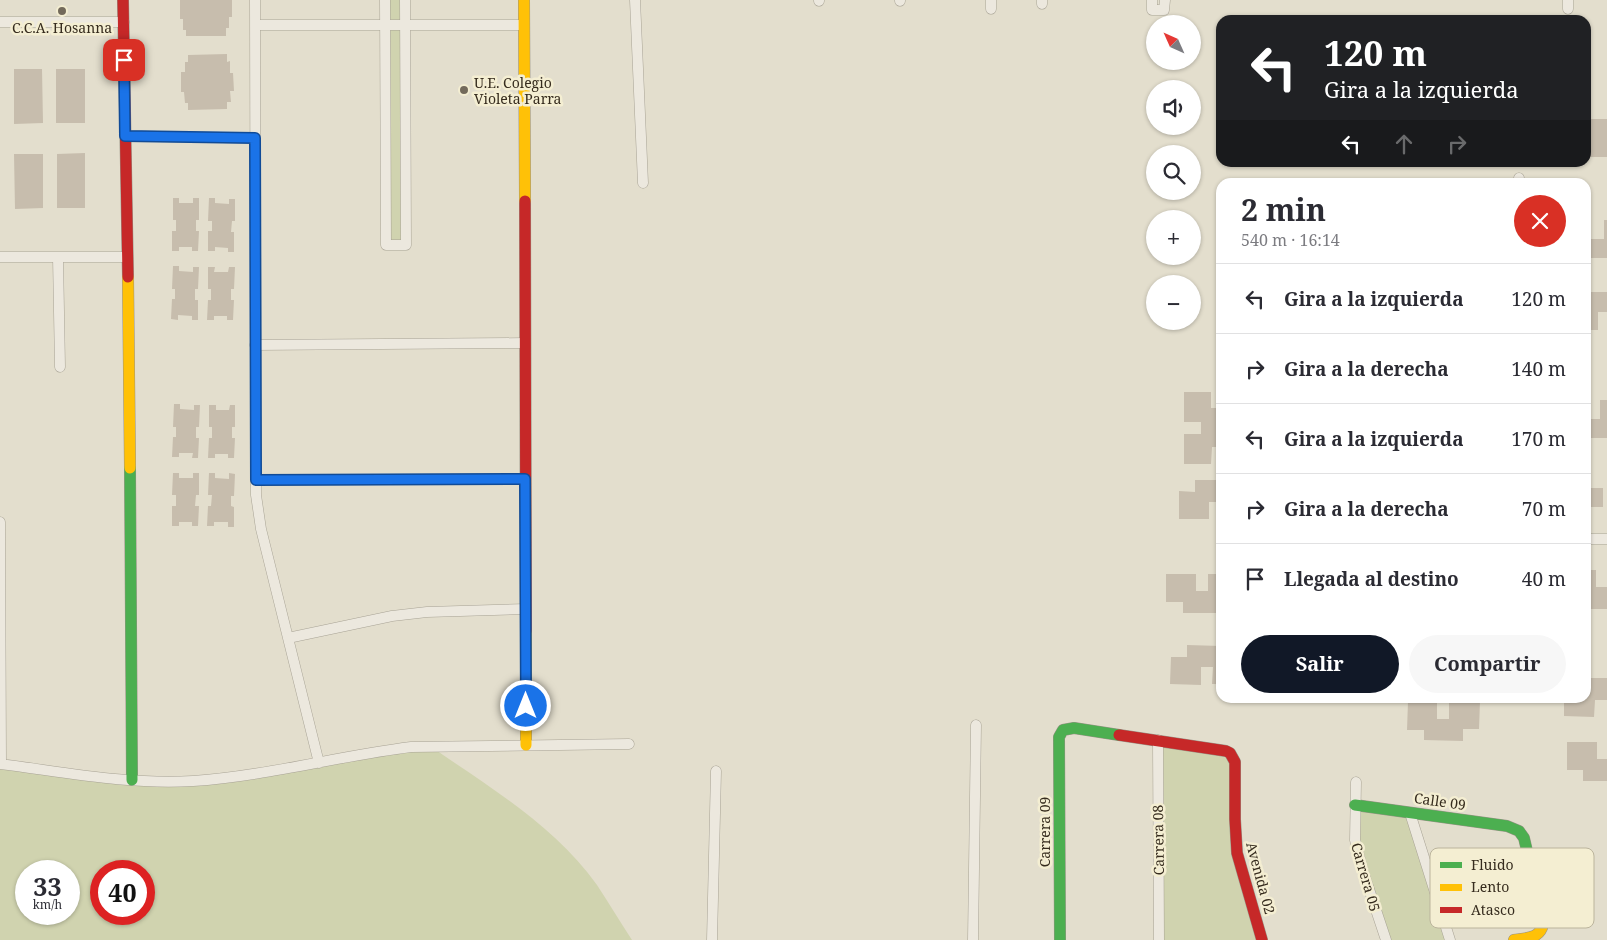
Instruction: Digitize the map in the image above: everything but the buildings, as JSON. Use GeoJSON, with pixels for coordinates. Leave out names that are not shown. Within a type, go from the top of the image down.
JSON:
{"type":"FeatureCollection","features":[{"type":"Feature","properties":{"kind":"street"},"geometry":{"type":"LineString","coordinates":[[123,0],[132,780]]}},
{"type":"Feature","properties":{"kind":"street"},"geometry":{"type":"LineString","coordinates":[[255,0],[256,495],[261,529],[319,763]]}},
{"type":"Feature","properties":{"kind":"street"},"geometry":{"type":"LineString","coordinates":[[385,0],[386,245],[406,245],[405,0]]}},
{"type":"Feature","properties":{"kind":"street"},"geometry":{"type":"LineString","coordinates":[[524,0],[526,745]]}},
{"type":"Feature","properties":{"kind":"street"},"geometry":{"type":"LineString","coordinates":[[635,0],[643,183]]}},
{"type":"Feature","properties":{"kind":"street"},"geometry":{"type":"LineString","coordinates":[[1152,0],[1152,10],[1164,10],[1165,0]]}},
{"type":"Feature","properties":{"kind":"street"},"geometry":{"type":"LineString","coordinates":[[0,22],[124,22]]}},
{"type":"Feature","properties":{"kind":"street"},"geometry":{"type":"LineString","coordinates":[[255,25],[524,25]]}},
{"type":"Feature","properties":{"kind":"street"},"geometry":{"type":"LineString","coordinates":[[125,136],[255,138]]}},
{"type":"Feature","properties":{"kind":"street"},"geometry":{"type":"LineString","coordinates":[[0,257],[127,257]]}},
{"type":"Feature","properties":{"kind":"street"},"geometry":{"type":"LineString","coordinates":[[58,257],[60,367]]}},
{"type":"Feature","properties":{"kind":"street"},"geometry":{"type":"LineString","coordinates":[[255,345],[525,343]]}},
{"type":"Feature","properties":{"kind":"street"},"geometry":{"type":"LineString","coordinates":[[256,480],[525,479]]}},
{"type":"Feature","properties":{"kind":"street"},"geometry":{"type":"LineString","coordinates":[[0,522],[0,764],[75,775],[132,780],[191,781],[267,772],[411,747],[629,744]]}},
{"type":"Feature","properties":{"kind":"street"},"geometry":{"type":"LineString","coordinates":[[1591,539],[1607,539]]}},
{"type":"Feature","properties":{"kind":"street"},"geometry":{"type":"LineString","coordinates":[[288,638],[392,616],[427,612],[526,609]]}},
{"type":"Feature","properties":{"kind":"street"},"geometry":{"type":"LineString","coordinates":[[973,940],[976,725]]}},
{"type":"Feature","properties":{"kind":"street","name":"Carrera 09"},"geometry":{"type":"LineString","coordinates":[[1060,940],[1058,737],[1062,730],[1067,728],[1158,740]]}},
{"type":"Feature","properties":{"kind":"street","name":"Avenida 02"},"geometry":{"type":"LineString","coordinates":[[1158,740],[1226,751],[1230,753],[1235,762],[1235,833],[1237,853],[1262,940]]}},
{"type":"Feature","properties":{"kind":"street","name":"Carrera 08"},"geometry":{"type":"LineString","coordinates":[[1158,740],[1159,940]]}},
{"type":"Feature","properties":{"kind":"street"},"geometry":{"type":"LineString","coordinates":[[712,940],[716,771]]}},
{"type":"Feature","properties":{"kind":"street","name":"Carrera 05"},"geometry":{"type":"LineString","coordinates":[[1356,782],[1354,831],[1357,851],[1386,940]]}},
{"type":"Feature","properties":{"kind":"street","name":"Calle 09"},"geometry":{"type":"LineString","coordinates":[[1355,805],[1507,826],[1519,831],[1524,838],[1526,848]]}},
{"type":"Feature","properties":{"kind":"street"},"geometry":{"type":"LineString","coordinates":[[1410,812],[1430,876]]}},
{"type":"Feature","properties":{"kind":"street"},"geometry":{"type":"LineString","coordinates":[[1446,928],[1450,940]]}},
{"type":"Feature","properties":{"kind":"street","name":"Calle 09"},"geometry":{"type":"LineString","coordinates":[[1514,940],[1537,935],[1543,928]]}},
{"type":"Feature","properties":{"kind":"green space"},"geometry":{"type":"Polygon","coordinates":[[[385,0],[405,0],[406,245],[386,245],[385,0]]]}},
{"type":"Feature","properties":{"kind":"green space"},"geometry":{"type":"Polygon","coordinates":[[[0,522],[1,764],[191,781],[430,746],[520,808],[561,844],[580,863],[597,885],[632,940],[0,940],[0,522]]]}},
{"type":"Feature","properties":{"kind":"green space"},"geometry":{"type":"Polygon","coordinates":[[[1158,740],[1230,753],[1235,819],[1262,940],[1159,940],[1158,740]]]}},
{"type":"Feature","properties":{"kind":"green space"},"geometry":{"type":"Polygon","coordinates":[[[1355,805],[1410,813],[1430,876],[1430,928],[1446,928],[1450,940],[1386,940],[1363,871],[1355,805]]]}},
{"type":"Feature","properties":{"kind":"traffic: fast"},"geometry":{"type":"LineString","coordinates":[[130,468],[132,780]]}},
{"type":"Feature","properties":{"kind":"traffic: fast"},"geometry":{"type":"LineString","coordinates":[[1060,940],[1059,737],[1063,730],[1074,728],[1119,735]]}},
{"type":"Feature","properties":{"kind":"traffic: fast"},"geometry":{"type":"LineString","coordinates":[[1355,805],[1507,826],[1519,831],[1524,838],[1526,848]]}},
{"type":"Feature","properties":{"kind":"traffic: slow"},"geometry":{"type":"LineString","coordinates":[[524,0],[525,201]]}},
{"type":"Feature","properties":{"kind":"traffic: slow"},"geometry":{"type":"LineString","coordinates":[[128,277],[130,468]]}},
{"type":"Feature","properties":{"kind":"traffic: slow"},"geometry":{"type":"LineString","coordinates":[[526,631],[526,745]]}},
{"type":"Feature","properties":{"kind":"traffic: slow"},"geometry":{"type":"LineString","coordinates":[[1514,940],[1536,935],[1541,928]]}},
{"type":"Feature","properties":{"kind":"traffic: jam"},"geometry":{"type":"LineString","coordinates":[[123,0],[128,277]]}},
{"type":"Feature","properties":{"kind":"traffic: jam"},"geometry":{"type":"LineString","coordinates":[[525,201],[526,631]]}},
{"type":"Feature","properties":{"kind":"traffic: jam"},"geometry":{"type":"LineString","coordinates":[[1119,735],[1230,753],[1235,762],[1237,853],[1262,940]]}},
{"type":"Feature","properties":{"kind":"place","name":"C.C.A. Hosanna"},"geometry":{"type":"Point","coordinates":[62,11]}},
{"type":"Feature","properties":{"kind":"place","name":"U.E. Colegio Violeta Parra"},"geometry":{"type":"Point","coordinates":[464,90]}},
{"type":"Feature","properties":{"kind":"route"},"geometry":{"type":"LineString","coordinates":[[124,60],[125,136],[255,138],[256,480],[525,479],[526,706]]}}]}
